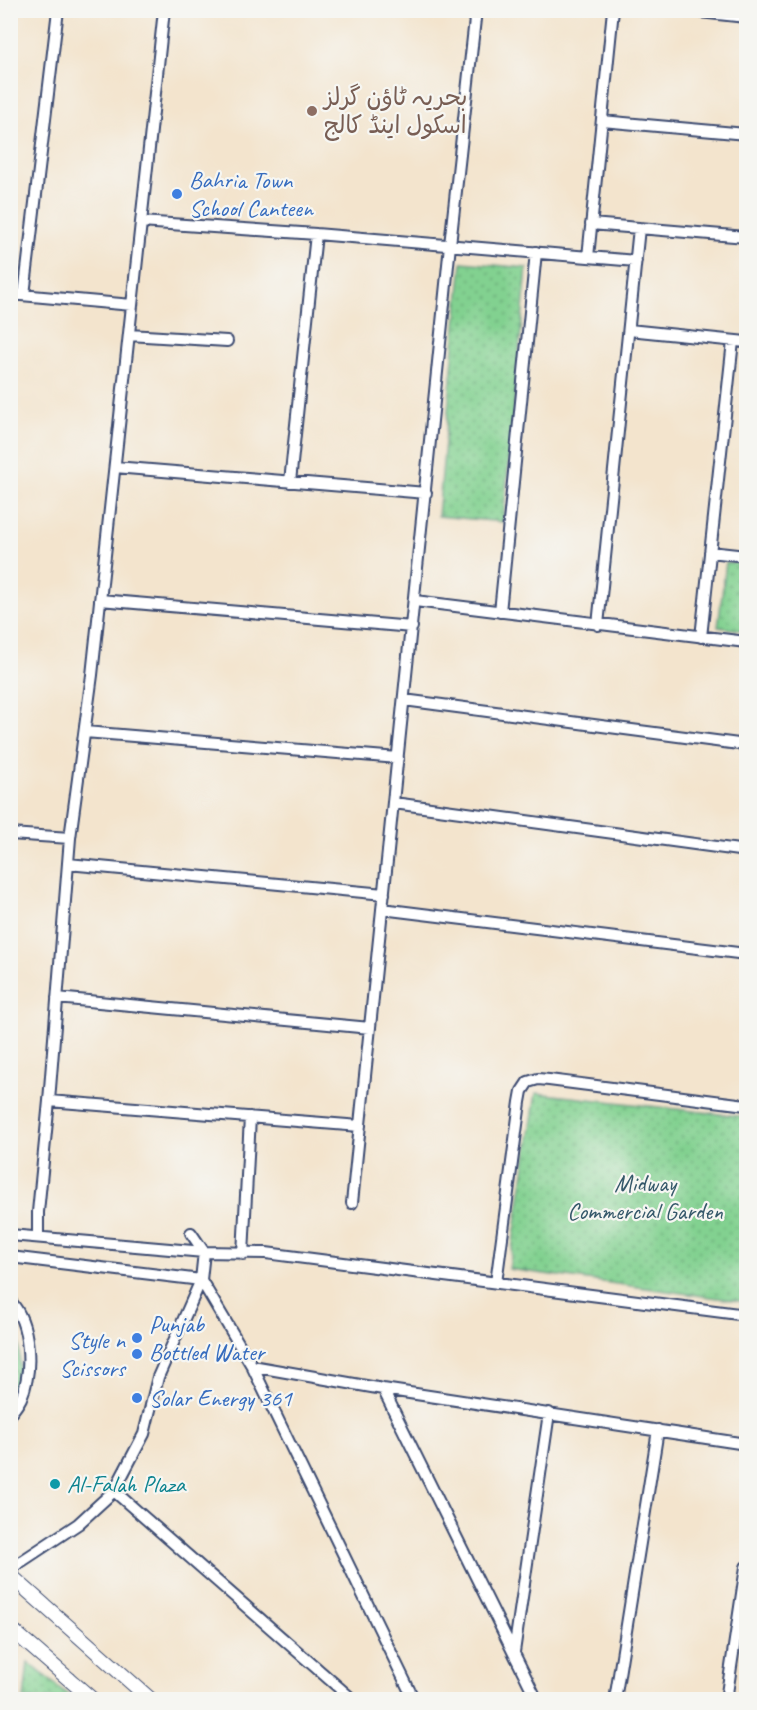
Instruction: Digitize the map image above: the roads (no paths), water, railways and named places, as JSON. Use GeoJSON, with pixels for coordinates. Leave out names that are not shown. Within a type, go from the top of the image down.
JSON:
{"type":"FeatureCollection","features":[{"type":"Feature","properties":{"kind":"street"},"geometry":{"type":"LineString","coordinates":[[24,295],[58,10]]}},
{"type":"Feature","properties":{"kind":"street"},"geometry":{"type":"LineString","coordinates":[[38,1237],[38,1212],[70,838],[100,600],[164,10]]}},
{"type":"Feature","properties":{"kind":"street"},"geometry":{"type":"LineString","coordinates":[[352,1203],[476,10]]}},
{"type":"Feature","properties":{"kind":"street"},"geometry":{"type":"LineString","coordinates":[[588,257],[613,10]]}},
{"type":"Feature","properties":{"kind":"street"},"geometry":{"type":"LineString","coordinates":[[681,10],[747,17]]}},
{"type":"Feature","properties":{"kind":"street"},"geometry":{"type":"LineString","coordinates":[[602,121],[747,134]]}},
{"type":"Feature","properties":{"kind":"street"},"geometry":{"type":"LineString","coordinates":[[141,222],[636,261]]}},
{"type":"Feature","properties":{"kind":"street"},"geometry":{"type":"LineString","coordinates":[[591,224],[747,237]]}},
{"type":"Feature","properties":{"kind":"street"},"geometry":{"type":"LineString","coordinates":[[598,625],[639,228]]}},
{"type":"Feature","properties":{"kind":"street"},"geometry":{"type":"LineString","coordinates":[[290,482],[316,234]]}},
{"type":"Feature","properties":{"kind":"street"},"geometry":{"type":"LineString","coordinates":[[500,612],[537,252]]}},
{"type":"Feature","properties":{"kind":"street"},"geometry":{"type":"LineString","coordinates":[[10,294],[132,305]]}},
{"type":"Feature","properties":{"kind":"street"},"geometry":{"type":"LineString","coordinates":[[629,330],[747,342]]}},
{"type":"Feature","properties":{"kind":"street"},"geometry":{"type":"LineString","coordinates":[[129,335],[227,341]]}},
{"type":"Feature","properties":{"kind":"street"},"geometry":{"type":"LineString","coordinates":[[701,637],[733,341]]}},
{"type":"Feature","properties":{"kind":"street"},"geometry":{"type":"LineString","coordinates":[[115,467],[426,493]]}},
{"type":"Feature","properties":{"kind":"street"},"geometry":{"type":"LineString","coordinates":[[710,552],[747,556]]}},
{"type":"Feature","properties":{"kind":"street"},"geometry":{"type":"LineString","coordinates":[[100,600],[412,627]]}},
{"type":"Feature","properties":{"kind":"street"},"geometry":{"type":"LineString","coordinates":[[415,601],[747,642]]}},
{"type":"Feature","properties":{"kind":"street"},"geometry":{"type":"LineString","coordinates":[[404,700],[747,745]]}},
{"type":"Feature","properties":{"kind":"street"},"geometry":{"type":"LineString","coordinates":[[85,732],[398,758]]}},
{"type":"Feature","properties":{"kind":"street"},"geometry":{"type":"LineString","coordinates":[[394,802],[747,851]]}},
{"type":"Feature","properties":{"kind":"street"},"geometry":{"type":"LineString","coordinates":[[10,834],[70,838]]}},
{"type":"Feature","properties":{"kind":"street"},"geometry":{"type":"LineString","coordinates":[[68,864],[384,894]]}},
{"type":"Feature","properties":{"kind":"street"},"geometry":{"type":"LineString","coordinates":[[382,909],[747,954]]}},
{"type":"Feature","properties":{"kind":"street"},"geometry":{"type":"LineString","coordinates":[[57,999],[370,1028]]}},
{"type":"Feature","properties":{"kind":"street"},"geometry":{"type":"LineString","coordinates":[[496,1283],[520,1102],[522,1090],[528,1082],[538,1079],[549,1080],[747,1105]]}},
{"type":"Feature","properties":{"kind":"street"},"geometry":{"type":"LineString","coordinates":[[49,1101],[360,1126]]}},
{"type":"Feature","properties":{"kind":"street"},"geometry":{"type":"LineString","coordinates":[[243,1254],[250,1117]]}},
{"type":"Feature","properties":{"kind":"street"},"geometry":{"type":"LineString","coordinates":[[10,1569],[78,1524],[114,1491],[144,1434],[158,1377],[201,1280],[204,1252],[191,1233]]}},
{"type":"Feature","properties":{"kind":"street"},"geometry":{"type":"LineString","coordinates":[[10,1235],[204,1252],[266,1253],[747,1315]]}},
{"type":"Feature","properties":{"kind":"street"},"geometry":{"type":"LineString","coordinates":[[10,1257],[201,1280]]}},
{"type":"Feature","properties":{"kind":"street"},"geometry":{"type":"LineString","coordinates":[[201,1280],[252,1366],[414,1700]]}},
{"type":"Feature","properties":{"kind":"street"},"geometry":{"type":"LineString","coordinates":[[10,1301],[23,1324],[28,1348],[28,1374],[21,1398],[10,1414]]}},
{"type":"Feature","properties":{"kind":"street"},"geometry":{"type":"LineString","coordinates":[[252,1366],[383,1389],[747,1444]]}},
{"type":"Feature","properties":{"kind":"street"},"geometry":{"type":"LineString","coordinates":[[383,1389],[537,1700]]}},
{"type":"Feature","properties":{"kind":"street"},"geometry":{"type":"LineString","coordinates":[[514,1652],[549,1413]]}},
{"type":"Feature","properties":{"kind":"street"},"geometry":{"type":"LineString","coordinates":[[615,1700],[658,1430]]}},
{"type":"Feature","properties":{"kind":"street"},"geometry":{"type":"LineString","coordinates":[[114,1491],[353,1700]]}},
{"type":"Feature","properties":{"kind":"street"},"geometry":{"type":"LineString","coordinates":[[726,1700],[747,1567]]}},
{"type":"Feature","properties":{"kind":"street"},"geometry":{"type":"LineString","coordinates":[[10,1575],[151,1700]]}},
{"type":"Feature","properties":{"kind":"street"},"geometry":{"type":"LineString","coordinates":[[10,1628],[93,1700]]}},
{"type":"Feature","properties":{"kind":"place","name":"بحریہ ٹاؤن گرلز اسکول اینڈ کالج"},"geometry":{"type":"Point","coordinates":[312,111]}},
{"type":"Feature","properties":{"kind":"place","name":"Bahria Town School Canteen"},"geometry":{"type":"Point","coordinates":[177,194]}},
{"type":"Feature","properties":{"kind":"place","name":"Punjab Bottled Water"},"geometry":{"type":"Point","coordinates":[137,1338]}},
{"type":"Feature","properties":{"kind":"place","name":"Style n Scissors"},"geometry":{"type":"Point","coordinates":[137,1354]}},
{"type":"Feature","properties":{"kind":"place","name":"Solar Energy 361"},"geometry":{"type":"Point","coordinates":[137,1398]}},
{"type":"Feature","properties":{"kind":"place","name":"Al-Falah Plaza"},"geometry":{"type":"Point","coordinates":[55,1484]}},
{"type":"Feature","properties":{"kind":"park label","name":"Midway Commercial Garden"},"geometry":{"type":"Point","coordinates":[645,1197]}}]}
